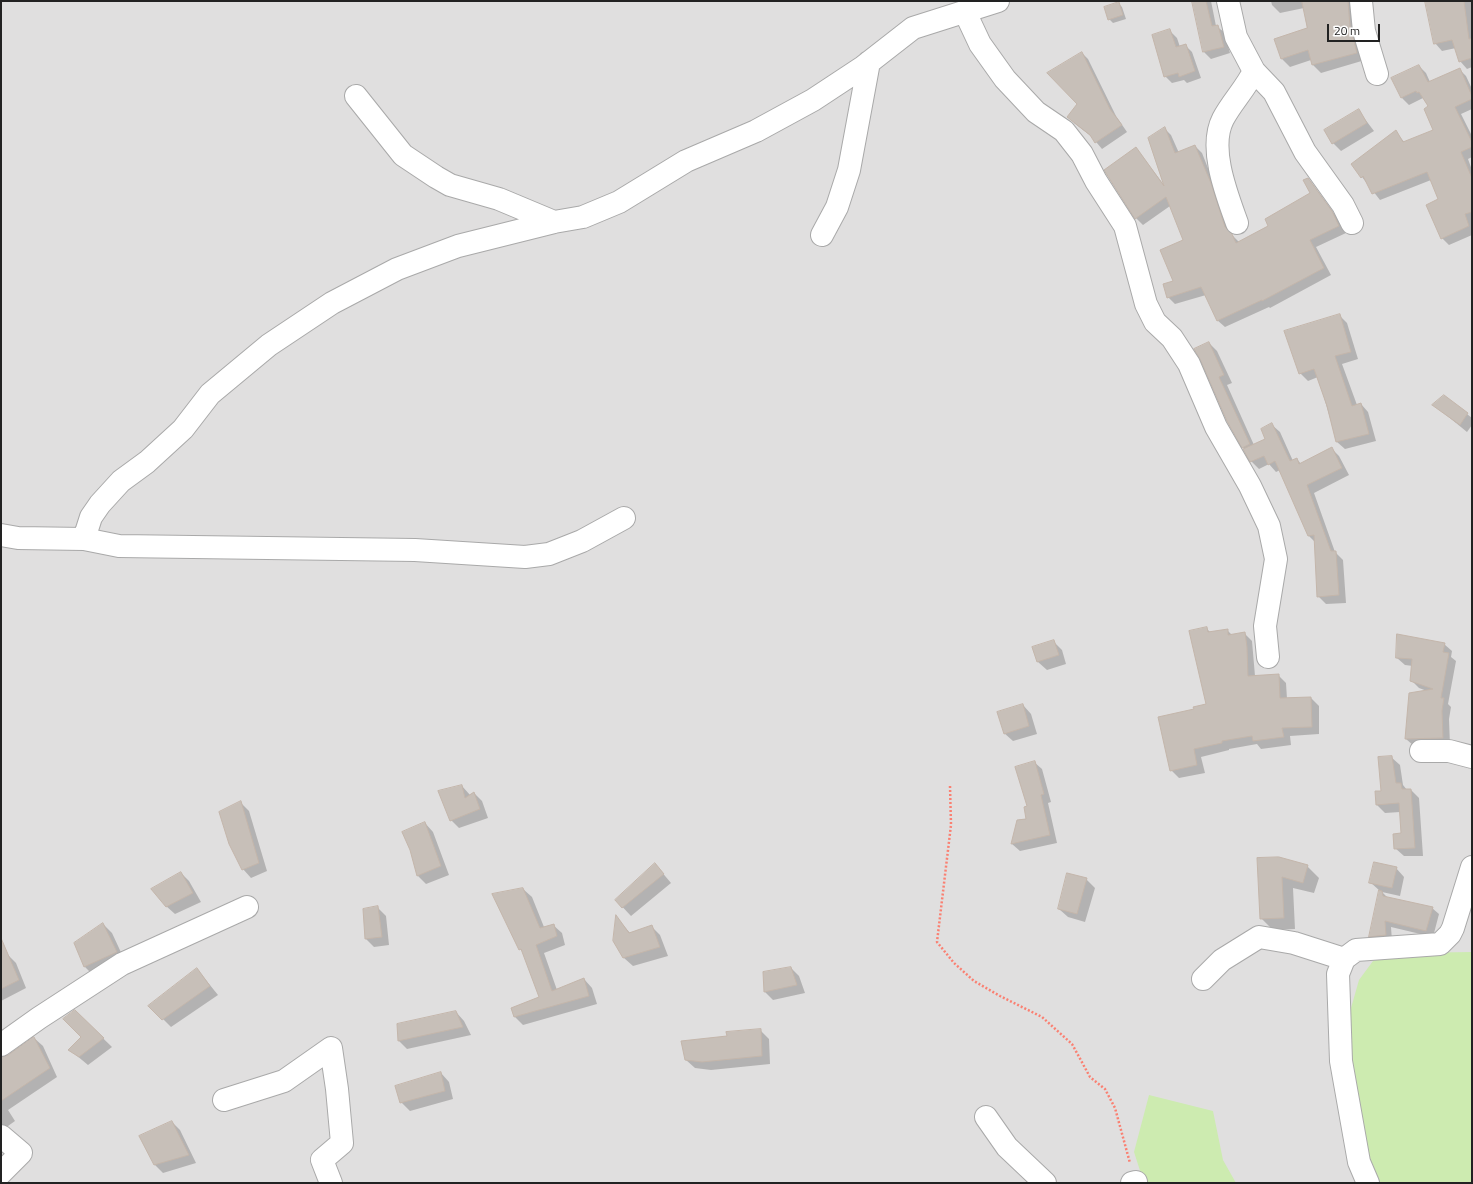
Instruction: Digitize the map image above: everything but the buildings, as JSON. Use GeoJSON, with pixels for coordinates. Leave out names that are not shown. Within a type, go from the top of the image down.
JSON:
{"type":"FeatureCollection","features":[{"type":"Feature","properties":{"kind":"street"},"geometry":{"type":"LineString","coordinates":[[84,539],[91,517],[100,504],[121,481],[147,462],[183,429],[210,394],[275,340],[332,303],[397,269],[458,246],[554,222],[583,217],[619,202],[686,161],[756,131],[813,100],[869,62],[913,28],[998,1]]}},
{"type":"Feature","properties":{"kind":"street"},"geometry":{"type":"LineString","coordinates":[[1228,1],[1236,37],[1254,71],[1274,92],[1305,152],[1343,205],[1352,223]]}},
{"type":"Feature","properties":{"kind":"street"},"geometry":{"type":"LineString","coordinates":[[1361,1],[1364,31],[1377,74]]}},
{"type":"Feature","properties":{"kind":"street"},"geometry":{"type":"LineString","coordinates":[[964,12],[980,44],[1005,79],[1036,112],[1064,131],[1082,154],[1096,182],[1126,226],[1149,310],[1155,322],[1172,338],[1189,364],[1216,427],[1253,492],[1269,526],[1276,559],[1265,626],[1268,657]]}},
{"type":"Feature","properties":{"kind":"street"},"geometry":{"type":"LineString","coordinates":[[822,234],[837,207],[849,170],[869,62]]}},
{"type":"Feature","properties":{"kind":"street"},"geometry":{"type":"LineString","coordinates":[[1237,223],[1220,178],[1218,138],[1222,121],[1234,102],[1246,88],[1254,71]]}},
{"type":"Feature","properties":{"kind":"street"},"geometry":{"type":"LineString","coordinates":[[356,96],[403,155],[436,177],[450,185],[499,199],[554,222]]}},
{"type":"Feature","properties":{"kind":"street"},"geometry":{"type":"LineString","coordinates":[[1,535],[18,538],[84,539],[119,546],[415,550],[525,557],[549,554],[582,541],[624,518]]}},
{"type":"Feature","properties":{"kind":"street"},"geometry":{"type":"LineString","coordinates":[[1421,751],[1449,751],[1472,757]]}},
{"type":"Feature","properties":{"kind":"street"},"geometry":{"type":"LineString","coordinates":[[1368,1183],[1359,1162],[1341,1061],[1338,974],[1344,959],[1356,950],[1440,944],[1450,934],[1453,928],[1472,867]]}},
{"type":"Feature","properties":{"kind":"street"},"geometry":{"type":"LineString","coordinates":[[1,1045],[38,1018],[122,964],[247,907]]}},
{"type":"Feature","properties":{"kind":"street"},"geometry":{"type":"LineString","coordinates":[[1203,979],[1222,960],[1259,937],[1294,943],[1344,959]]}},
{"type":"Feature","properties":{"kind":"street"},"geometry":{"type":"LineString","coordinates":[[224,1100],[284,1081],[331,1048],[337,1089],[342,1143],[322,1160],[331,1183]]}},
{"type":"Feature","properties":{"kind":"street"},"geometry":{"type":"LineString","coordinates":[[986,1117],[1006,1147],[1045,1183]]}},
{"type":"Feature","properties":{"kind":"street"},"geometry":{"type":"LineString","coordinates":[[1,1136],[20,1153],[1,1173]]}},
{"type":"Feature","properties":{"kind":"path"},"geometry":{"type":"LineString","coordinates":[[950,786],[952,825],[937,942],[954,963],[974,980],[1000,996],[1042,1017],[1072,1044],[1090,1077],[1105,1090],[1115,1108],[1134,1183]]}},
{"type":"Feature","properties":{"kind":"shaded area"},"geometry":{"type":"Polygon","coordinates":[[[1,1],[1472,1],[1472,1183],[1,1183],[1,1]]]}},
{"type":"Feature","properties":{"kind":"green space"},"geometry":{"type":"Polygon","coordinates":[[[1472,952],[1472,1183],[1374,1183],[1348,1055],[1351,1008],[1359,980],[1373,961],[1401,953],[1472,952]]]}},
{"type":"Feature","properties":{"kind":"green space"},"geometry":{"type":"Polygon","coordinates":[[[1149,1095],[1213,1111],[1223,1160],[1236,1183],[1144,1183],[1134,1152],[1149,1095]]]}}]}
